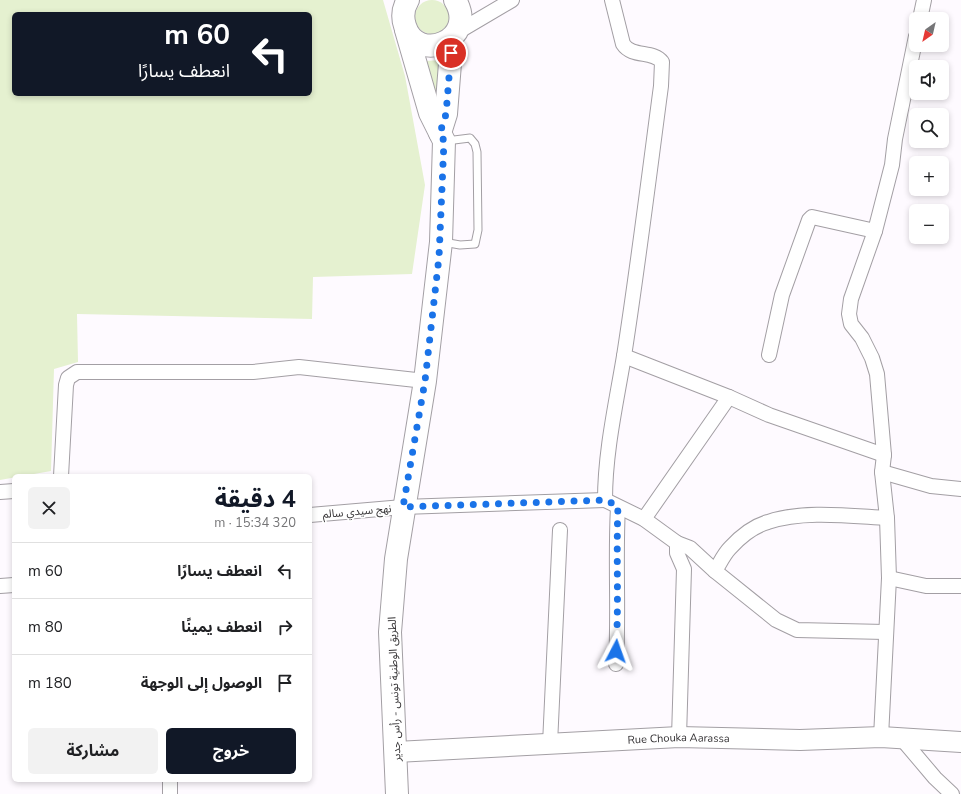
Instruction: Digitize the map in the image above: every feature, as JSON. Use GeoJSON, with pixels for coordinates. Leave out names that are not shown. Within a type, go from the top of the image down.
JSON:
{"type":"FeatureCollection","features":[{"type":"Feature","properties":{"kind":"main road","name":"الطريق الوطنية تونس - رأس جدير"},"geometry":{"type":"LineString","coordinates":[[407,0],[403,11],[403,21],[430,113],[442,137]]}},
{"type":"Feature","properties":{"kind":"main road","name":"الطريق الوطنية تونس - رأس جدير"},"geometry":{"type":"LineString","coordinates":[[397,794],[390,632],[396,559],[403,507],[425,381],[441,242],[442,137],[446,114],[454,35],[460,24],[461,15],[455,0]]}},
{"type":"Feature","properties":{"kind":"main road"},"geometry":{"type":"LineString","coordinates":[[406,30],[419,43],[427,46],[436,46],[454,35]]}},
{"type":"Feature","properties":{"kind":"main road","name":"Rue Chouka Aarassa"},"geometry":{"type":"LineString","coordinates":[[396,752],[679,737],[800,740],[881,737],[961,742]]}},
{"type":"Feature","properties":{"kind":"street"},"geometry":{"type":"LineString","coordinates":[[454,35],[512,0]]}},
{"type":"Feature","properties":{"kind":"street"},"geometry":{"type":"LineString","coordinates":[[612,0],[625,48],[657,57],[662,62],[660,94],[624,356],[614,408],[605,480],[612,503],[616,551],[618,624],[616,664]]}},
{"type":"Feature","properties":{"kind":"street"},"geometry":{"type":"LineString","coordinates":[[921,12],[924,0]]}},
{"type":"Feature","properties":{"kind":"street"},"geometry":{"type":"LineString","coordinates":[[881,737],[889,578],[887,518],[882,472],[884,455],[877,374],[872,358],[862,338],[851,324],[849,314],[851,299],[875,231],[892,165],[895,139],[913,52]]}},
{"type":"Feature","properties":{"kind":"street"},"geometry":{"type":"LineString","coordinates":[[769,355],[782,295],[809,220],[812,217],[826,219],[875,231]]}},
{"type":"Feature","properties":{"kind":"street"},"geometry":{"type":"LineString","coordinates":[[624,356],[729,397],[769,415],[884,455]]}},
{"type":"Feature","properties":{"kind":"street"},"geometry":{"type":"LineString","coordinates":[[61,474],[66,385],[68,378],[77,372],[253,372],[299,367],[425,381]]}},
{"type":"Feature","properties":{"kind":"street"},"geometry":{"type":"LineString","coordinates":[[644,519],[729,397]]}},
{"type":"Feature","properties":{"kind":"street"},"geometry":{"type":"LineString","coordinates":[[882,472],[931,486],[961,489]]}},
{"type":"Feature","properties":{"kind":"street"},"geometry":{"type":"LineString","coordinates":[[0,492],[12,491]]}},
{"type":"Feature","properties":{"kind":"street"},"geometry":{"type":"LineString","coordinates":[[612,503],[644,519],[677,542],[690,548],[715,571],[786,626],[797,630],[886,632]]}},
{"type":"Feature","properties":{"kind":"street","name":"نهج سيدي سالم"},"geometry":{"type":"LineString","coordinates":[[312,515],[403,507],[612,503]]}},
{"type":"Feature","properties":{"kind":"street"},"geometry":{"type":"LineString","coordinates":[[715,571],[729,549],[751,530],[767,522],[786,517],[829,515],[887,518]]}},
{"type":"Feature","properties":{"kind":"street"},"geometry":{"type":"LineString","coordinates":[[550,744],[560,530]]}},
{"type":"Feature","properties":{"kind":"street"},"geometry":{"type":"LineString","coordinates":[[677,542],[677,552],[684,569],[679,737]]}},
{"type":"Feature","properties":{"kind":"street"},"geometry":{"type":"LineString","coordinates":[[889,578],[926,586],[961,586]]}},
{"type":"Feature","properties":{"kind":"street"},"geometry":{"type":"LineString","coordinates":[[0,586],[12,585]]}},
{"type":"Feature","properties":{"kind":"street"},"geometry":{"type":"LineString","coordinates":[[902,739],[935,778],[952,794]]}},
{"type":"Feature","properties":{"kind":"street"},"geometry":{"type":"LineString","coordinates":[[170,782],[170,794]]}},
{"type":"Feature","properties":{"kind":"lane"},"geometry":{"type":"LineString","coordinates":[[441,242],[460,245],[475,244],[478,230],[477,152],[475,144],[470,138],[442,137]]}},
{"type":"Feature","properties":{"kind":"green space"},"geometry":{"type":"Polygon","coordinates":[[[0,0],[383,0],[405,76],[425,185],[412,274],[313,277],[312,319],[77,314],[78,362],[54,369],[51,471],[34,474],[12,474],[12,478],[0,480],[0,0]]]}},
{"type":"Feature","properties":{"kind":"green space"},"geometry":{"type":"Polygon","coordinates":[[[429,0],[435,0],[439,1],[446,7],[449,17],[448,24],[442,31],[435,34],[429,34],[425,33],[418,27],[415,20],[415,14],[416,10],[422,3],[429,0]]]}},
{"type":"Feature","properties":{"kind":"green space"},"geometry":{"type":"Polygon","coordinates":[[[443,60],[439,101],[425,61],[443,60]]]}},
{"type":"Feature","properties":{"kind":"route"},"geometry":{"type":"LineString","coordinates":[[451,53],[446,114],[440,133],[444,141],[441,242],[425,381],[403,507],[605,500],[618,506],[616,551],[618,624],[616,651]]}}]}
